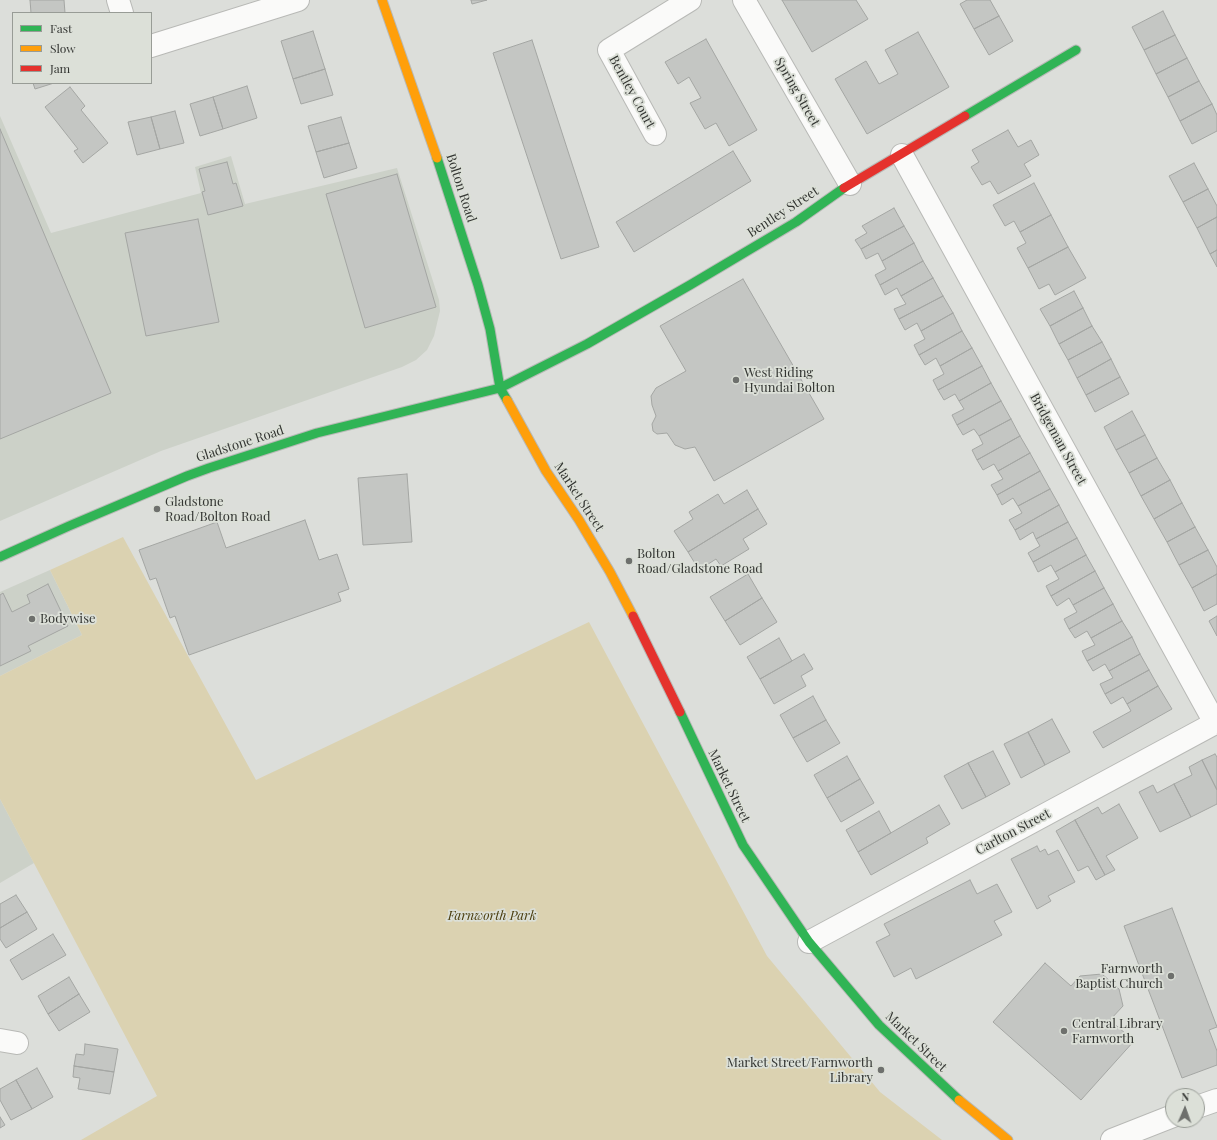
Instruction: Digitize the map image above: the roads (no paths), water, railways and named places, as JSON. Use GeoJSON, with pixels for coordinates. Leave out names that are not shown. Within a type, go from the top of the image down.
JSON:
{"type":"FeatureCollection","features":[{"type":"Feature","properties":{"kind":"main road","name":"Bolton Road"},"geometry":{"type":"LineString","coordinates":[[382,0],[445,180],[478,285],[490,329],[500,388]]}},
{"type":"Feature","properties":{"kind":"main road","name":"Bentley Street"},"geometry":{"type":"LineString","coordinates":[[500,388],[587,344],[690,285],[796,222],[850,184],[902,155],[1076,50]]}},
{"type":"Feature","properties":{"kind":"main road","name":"Gladstone Road"},"geometry":{"type":"LineString","coordinates":[[0,558],[77,523],[209,468],[317,433],[500,388]]}},
{"type":"Feature","properties":{"kind":"main road","name":"Market Street"},"geometry":{"type":"LineString","coordinates":[[500,388],[546,471],[580,520],[610,572],[640,629],[744,845],[809,942],[879,1025],[954,1096],[1008,1140]]}},
{"type":"Feature","properties":{"kind":"street"},"geometry":{"type":"LineString","coordinates":[[118,0],[122,12]]}},
{"type":"Feature","properties":{"kind":"street"},"geometry":{"type":"LineString","coordinates":[[152,46],[298,0]]}},
{"type":"Feature","properties":{"kind":"street","name":"Bentley Court"},"geometry":{"type":"LineString","coordinates":[[655,134],[609,50],[690,0]]}},
{"type":"Feature","properties":{"kind":"street","name":"Spring Street"},"geometry":{"type":"LineString","coordinates":[[744,0],[850,184]]}},
{"type":"Feature","properties":{"kind":"street","name":"Bridgeman Street"},"geometry":{"type":"LineString","coordinates":[[902,155],[1216,722]]}},
{"type":"Feature","properties":{"kind":"street","name":"Carlton Street"},"geometry":{"type":"LineString","coordinates":[[809,942],[1216,722]]}},
{"type":"Feature","properties":{"kind":"street"},"geometry":{"type":"LineString","coordinates":[[1205,1104],[1217,1100]]}},
{"type":"Feature","properties":{"kind":"street"},"geometry":{"type":"LineString","coordinates":[[1112,1140],[1165,1119]]}},
{"type":"Feature","properties":{"kind":"place","name":"West Riding Hyundai Bolton"},"geometry":{"type":"Point","coordinates":[736,380]}},
{"type":"Feature","properties":{"kind":"place","name":"Gladstone Road/Bolton Road"},"geometry":{"type":"Point","coordinates":[157,509]}},
{"type":"Feature","properties":{"kind":"place","name":"Bolton Road/Gladstone Road"},"geometry":{"type":"Point","coordinates":[629,561]}},
{"type":"Feature","properties":{"kind":"place","name":"Bodywise"},"geometry":{"type":"Point","coordinates":[32,619]}},
{"type":"Feature","properties":{"kind":"place","name":"Farnworth Baptist Church"},"geometry":{"type":"Point","coordinates":[1171,976]}},
{"type":"Feature","properties":{"kind":"place","name":"Central Library Farnworth"},"geometry":{"type":"Point","coordinates":[1064,1031]}},
{"type":"Feature","properties":{"kind":"place","name":"Market Street/Farnworth Library"},"geometry":{"type":"Point","coordinates":[881,1070]}},
{"type":"Feature","properties":{"kind":"park label","name":"Farnworth Park"},"geometry":{"type":"Point","coordinates":[492,916]}}]}
